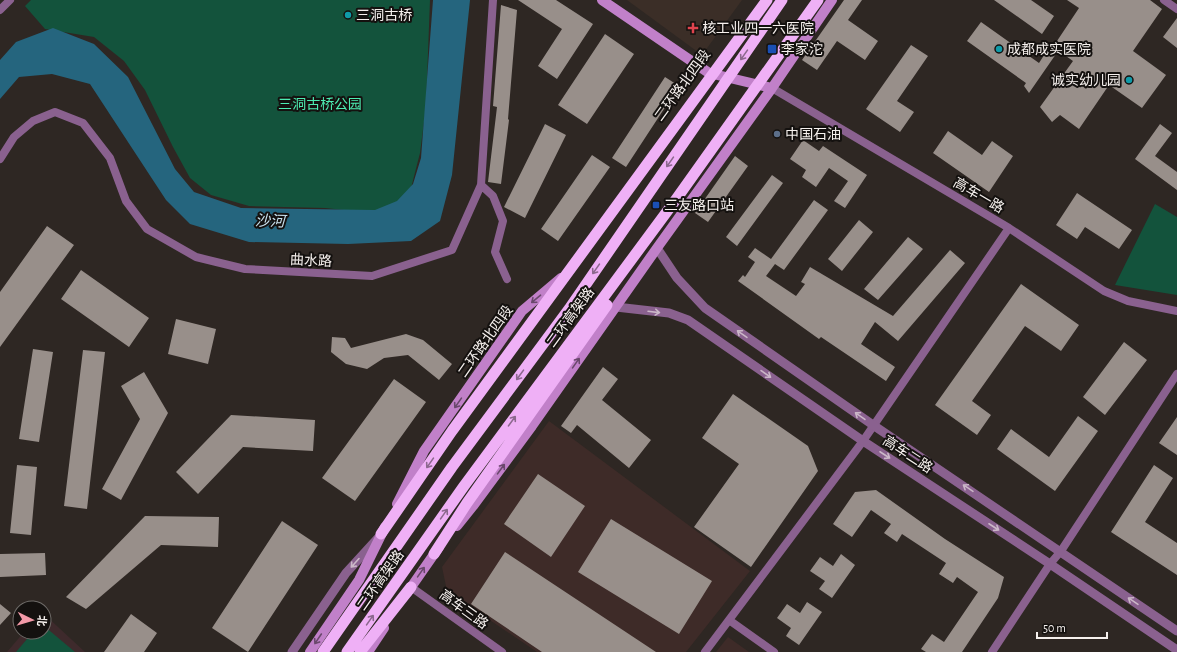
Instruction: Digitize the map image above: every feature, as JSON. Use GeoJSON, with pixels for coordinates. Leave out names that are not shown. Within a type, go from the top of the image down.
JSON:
{"type":"FeatureCollection","features":[{"type":"Feature","properties":{"kind":"highway"},"geometry":{"type":"LineString","coordinates":[[381,534],[452,431],[767,0]]}},
{"type":"Feature","properties":{"kind":"highway","name":"二环高架路"},"geometry":{"type":"LineString","coordinates":[[322,652],[452,467],[569,309],[782,0]]}},
{"type":"Feature","properties":{"kind":"highway","name":"二环高架路"},"geometry":{"type":"LineString","coordinates":[[347,652],[464,486],[677,198],[818,0]]}},
{"type":"Feature","properties":{"kind":"highway"},"geometry":{"type":"LineString","coordinates":[[434,554],[467,503],[535,406],[787,54],[799,27]]}},
{"type":"Feature","properties":{"kind":"highway"},"geometry":{"type":"LineString","coordinates":[[360,652],[411,587]]}},
{"type":"Feature","properties":{"kind":"main road"},"geometry":{"type":"LineString","coordinates":[[602,0],[709,73],[772,88]]}},
{"type":"Feature","properties":{"kind":"main road","name":"二环路北四段"},"geometry":{"type":"LineString","coordinates":[[381,534],[424,451],[522,311],[563,276],[760,0]]}},
{"type":"Feature","properties":{"kind":"main road"},"geometry":{"type":"LineString","coordinates":[[368,652],[434,554],[473,506],[523,438],[772,88],[832,0]]}},
{"type":"Feature","properties":{"kind":"main road"},"geometry":{"type":"LineString","coordinates":[[310,652],[359,580],[381,534]]}},
{"type":"Feature","properties":{"kind":"street"},"geometry":{"type":"LineString","coordinates":[[0,10],[10,0]]}},
{"type":"Feature","properties":{"kind":"street","name":"曲水路"},"geometry":{"type":"LineString","coordinates":[[0,159],[14,137],[33,120],[55,112],[83,123],[110,158],[126,201],[147,229],[196,257],[245,270],[372,276],[452,250],[481,185],[493,0]]}},
{"type":"Feature","properties":{"kind":"street"},"geometry":{"type":"LineString","coordinates":[[1164,0],[1177,9]]}},
{"type":"Feature","properties":{"kind":"street","name":"高车一路"},"geometry":{"type":"LineString","coordinates":[[772,88],[1009,228],[1104,291],[1128,301],[1177,311]]}},
{"type":"Feature","properties":{"kind":"street"},"geometry":{"type":"LineString","coordinates":[[481,185],[493,196],[503,222],[495,252],[507,279]]}},
{"type":"Feature","properties":{"kind":"street"},"geometry":{"type":"LineString","coordinates":[[705,652],[863,441],[1009,228]]}},
{"type":"Feature","properties":{"kind":"street","name":"高车二路"},"geometry":{"type":"LineString","coordinates":[[657,248],[677,278],[705,308],[873,425],[1177,631]]}},
{"type":"Feature","properties":{"kind":"street","name":"高车二路"},"geometry":{"type":"LineString","coordinates":[[616,307],[669,313],[688,320],[863,441],[1050,564],[1177,650]]}},
{"type":"Feature","properties":{"kind":"street"},"geometry":{"type":"LineString","coordinates":[[992,652],[1050,564],[1061,551],[1177,374]]}},
{"type":"Feature","properties":{"kind":"street","name":"二环路北四段"},"geometry":{"type":"LineString","coordinates":[[292,652],[346,573],[381,534]]}},
{"type":"Feature","properties":{"kind":"street","name":"高车三路"},"geometry":{"type":"LineString","coordinates":[[411,587],[502,652]]}},
{"type":"Feature","properties":{"kind":"street"},"geometry":{"type":"LineString","coordinates":[[729,620],[774,652]]}},
{"type":"Feature","properties":{"kind":"street"},"geometry":{"type":"LineString","coordinates":[[371,652],[377,640]]}},
{"type":"Feature","properties":{"kind":"shaded area","name":"核工业四一六医院"},"geometry":{"type":"Polygon","coordinates":[[[627,0],[742,0],[702,55],[627,0]]]}},
{"type":"Feature","properties":{"kind":"shaded area"},"geometry":{"type":"Polygon","coordinates":[[[549,421],[750,571],[686,652],[537,652],[447,591],[442,567],[549,421]]]}},
{"type":"Feature","properties":{"kind":"shaded area"},"geometry":{"type":"Polygon","coordinates":[[[52,621],[85,652],[7,652],[17,640],[52,640],[52,621]]]}},
{"type":"Feature","properties":{"kind":"shaded area"},"geometry":{"type":"Polygon","coordinates":[[[728,637],[749,652],[716,652],[728,637]]]}},
{"type":"Feature","properties":{"kind":"green space","name":"三洞古桥公园"},"geometry":{"type":"Polygon","coordinates":[[[31,0],[430,0],[426,106],[420,153],[409,196],[381,214],[325,208],[249,206],[211,195],[190,178],[145,90],[124,61],[94,37],[45,29],[25,6],[31,0]]]}},
{"type":"Feature","properties":{"kind":"green space"},"geometry":{"type":"Polygon","coordinates":[[[1155,204],[1177,217],[1177,295],[1115,285],[1155,204]]]}},
{"type":"Feature","properties":{"kind":"green space"},"geometry":{"type":"Polygon","coordinates":[[[52,633],[75,652],[16,652],[26,640],[52,640],[52,633]]]}},
{"type":"Feature","properties":{"kind":"water","name":"沙河"},"geometry":{"type":"Polygon","coordinates":[[[433,0],[470,0],[452,175],[440,221],[411,241],[348,244],[249,242],[190,224],[166,200],[90,84],[52,74],[19,77],[0,99],[0,60],[16,42],[53,28],[94,44],[128,77],[175,169],[194,192],[241,208],[375,210],[397,201],[413,184],[421,158],[433,0]]]}},
{"type":"Feature","properties":{"kind":"building"},"geometry":{"type":"Polygon","coordinates":[[[518,0],[556,0],[593,24],[557,79],[538,66],[562,29],[518,0]]]}},
{"type":"Feature","properties":{"kind":"building"},"geometry":{"type":"Polygon","coordinates":[[[844,0],[862,0],[848,20],[878,41],[865,60],[837,41],[817,70],[802,60],[844,0]]]}},
{"type":"Feature","properties":{"kind":"building"},"geometry":{"type":"Polygon","coordinates":[[[994,0],[1031,0],[1054,16],[1042,34],[994,0]]]}},
{"type":"Feature","properties":{"kind":"building"},"geometry":{"type":"Polygon","coordinates":[[[1067,0],[1150,0],[1162,9],[1133,51],[1166,75],[1142,108],[1109,85],[1079,129],[1060,115],[1052,122],[1040,107],[1073,61],[1053,47],[1079,8],[1067,0]]]}},
{"type":"Feature","properties":{"kind":"building"},"geometry":{"type":"Polygon","coordinates":[[[501,5],[517,10],[509,120],[501,184],[488,182],[497,107],[493,106],[501,5]]]}},
{"type":"Feature","properties":{"kind":"building"},"geometry":{"type":"Polygon","coordinates":[[[1177,18],[1177,48],[1163,37],[1177,18]]]}},
{"type":"Feature","properties":{"kind":"building","name":"成都成实医院"},"geometry":{"type":"Polygon","coordinates":[[[981,22],[1039,63],[1048,49],[1056,54],[1029,93],[1024,86],[1026,83],[967,41],[981,22]]]}},
{"type":"Feature","properties":{"kind":"building"},"geometry":{"type":"Polygon","coordinates":[[[605,34],[634,54],[587,124],[558,105],[605,34]]]}},
{"type":"Feature","properties":{"kind":"building"},"geometry":{"type":"Polygon","coordinates":[[[911,45],[928,56],[897,101],[914,112],[900,132],[866,109],[911,45]]]}},
{"type":"Feature","properties":{"kind":"building"},"geometry":{"type":"Polygon","coordinates":[[[665,77],[679,86],[626,167],[612,158],[665,77]]]}},
{"type":"Feature","properties":{"kind":"building"},"geometry":{"type":"Polygon","coordinates":[[[545,124],[566,135],[525,218],[504,207],[545,124]]]}},
{"type":"Feature","properties":{"kind":"building"},"geometry":{"type":"Polygon","coordinates":[[[1160,124],[1172,133],[1155,156],[1177,172],[1177,190],[1135,159],[1160,124]]]}},
{"type":"Feature","properties":{"kind":"building"},"geometry":{"type":"Polygon","coordinates":[[[948,131],[982,155],[992,141],[1013,156],[989,192],[933,153],[948,131]]]}},
{"type":"Feature","properties":{"kind":"building"},"geometry":{"type":"Polygon","coordinates":[[[803,140],[819,151],[823,146],[867,175],[845,208],[834,201],[848,181],[829,168],[816,187],[802,177],[806,170],[790,159],[803,140]]]}},
{"type":"Feature","properties":{"kind":"building"},"geometry":{"type":"Polygon","coordinates":[[[592,155],[610,167],[558,241],[541,229],[592,155]]]}},
{"type":"Feature","properties":{"kind":"building"},"geometry":{"type":"Polygon","coordinates":[[[735,156],[748,166],[708,222],[695,213],[735,156]]]}},
{"type":"Feature","properties":{"kind":"building"},"geometry":{"type":"Polygon","coordinates":[[[772,175],[783,183],[737,246],[726,237],[772,175]]]}},
{"type":"Feature","properties":{"kind":"building"},"geometry":{"type":"Polygon","coordinates":[[[1077,193],[1132,230],[1119,249],[1085,227],[1077,239],[1056,225],[1077,193]]]}},
{"type":"Feature","properties":{"kind":"building"},"geometry":{"type":"Polygon","coordinates":[[[814,200],[828,210],[784,270],[775,264],[766,276],[796,296],[805,284],[801,282],[810,267],[893,316],[950,250],[965,263],[898,341],[875,322],[861,344],[895,367],[886,381],[821,337],[819,339],[738,281],[743,275],[745,277],[755,262],[748,257],[755,248],[771,259],[814,200]]]}},
{"type":"Feature","properties":{"kind":"building"},"geometry":{"type":"Polygon","coordinates":[[[859,220],[873,232],[842,271],[828,259],[859,220]]]}},
{"type":"Feature","properties":{"kind":"building"},"geometry":{"type":"Polygon","coordinates":[[[47,226],[74,245],[0,347],[0,292],[47,226]]]}},
{"type":"Feature","properties":{"kind":"building"},"geometry":{"type":"Polygon","coordinates":[[[908,237],[923,249],[878,300],[864,289],[908,237]]]}},
{"type":"Feature","properties":{"kind":"building"},"geometry":{"type":"Polygon","coordinates":[[[81,270],[149,318],[129,347],[61,299],[81,270]]]}},
{"type":"Feature","properties":{"kind":"building"},"geometry":{"type":"Polygon","coordinates":[[[1021,284],[1079,325],[1061,351],[1025,326],[972,401],[991,415],[977,435],[935,405],[1021,284]]]}},
{"type":"Feature","properties":{"kind":"building"},"geometry":{"type":"Polygon","coordinates":[[[176,319],[216,329],[208,364],[168,354],[176,319]]]}},
{"type":"Feature","properties":{"kind":"building"},"geometry":{"type":"Polygon","coordinates":[[[406,334],[423,340],[452,364],[439,380],[408,355],[384,358],[367,369],[346,364],[331,352],[332,337],[345,338],[351,348],[406,334]]]}},
{"type":"Feature","properties":{"kind":"building"},"geometry":{"type":"Polygon","coordinates":[[[1124,342],[1147,360],[1105,415],[1083,397],[1124,342]]]}},
{"type":"Feature","properties":{"kind":"building"},"geometry":{"type":"Polygon","coordinates":[[[33,349],[53,352],[39,442],[19,439],[33,349]]]}},
{"type":"Feature","properties":{"kind":"building"},"geometry":{"type":"Polygon","coordinates":[[[83,350],[105,352],[87,509],[64,506],[83,350]]]}},
{"type":"Feature","properties":{"kind":"building"},"geometry":{"type":"Polygon","coordinates":[[[603,367],[618,379],[602,400],[651,440],[629,468],[577,425],[571,433],[561,426],[603,367]]]}},
{"type":"Feature","properties":{"kind":"building"},"geometry":{"type":"Polygon","coordinates":[[[144,372],[168,413],[121,500],[102,489],[140,419],[121,386],[144,372]]]}},
{"type":"Feature","properties":{"kind":"building"},"geometry":{"type":"Polygon","coordinates":[[[394,379],[426,402],[355,501],[322,478],[394,379]]]}},
{"type":"Feature","properties":{"kind":"building"},"geometry":{"type":"Polygon","coordinates":[[[733,394],[808,446],[818,471],[751,567],[694,527],[739,464],[702,438],[733,394]]]}},
{"type":"Feature","properties":{"kind":"building"},"geometry":{"type":"Polygon","coordinates":[[[231,415],[315,420],[313,451],[243,447],[198,494],[176,472],[231,415]]]}},
{"type":"Feature","properties":{"kind":"building"},"geometry":{"type":"Polygon","coordinates":[[[1078,416],[1098,431],[1055,491],[997,449],[1011,429],[1049,457],[1078,416]]]}},
{"type":"Feature","properties":{"kind":"building"},"geometry":{"type":"Polygon","coordinates":[[[1177,417],[1177,455],[1159,443],[1177,417]]]}},
{"type":"Feature","properties":{"kind":"building"},"geometry":{"type":"Polygon","coordinates":[[[17,465],[37,467],[31,535],[10,533],[17,465]]]}},
{"type":"Feature","properties":{"kind":"building"},"geometry":{"type":"Polygon","coordinates":[[[1154,465],[1173,478],[1145,522],[1177,543],[1177,575],[1111,532],[1154,465]]]}},
{"type":"Feature","properties":{"kind":"building"},"geometry":{"type":"Polygon","coordinates":[[[538,474],[585,506],[551,557],[504,524],[538,474]]]}},
{"type":"Feature","properties":{"kind":"building"},"geometry":{"type":"Polygon","coordinates":[[[876,490],[945,539],[1004,577],[998,598],[962,652],[926,652],[921,649],[932,634],[944,642],[978,592],[957,577],[953,583],[939,574],[946,563],[902,534],[897,542],[884,533],[891,524],[871,510],[852,537],[833,524],[855,492],[876,490]]]}},
{"type":"Feature","properties":{"kind":"building"},"geometry":{"type":"Polygon","coordinates":[[[145,516],[219,517],[218,547],[161,545],[86,609],[66,597],[145,516]]]}},
{"type":"Feature","properties":{"kind":"building"},"geometry":{"type":"Polygon","coordinates":[[[611,519],[712,581],[679,634],[578,572],[611,519]]]}},
{"type":"Feature","properties":{"kind":"building"},"geometry":{"type":"Polygon","coordinates":[[[282,521],[318,545],[248,652],[212,628],[282,521]]]}},
{"type":"Feature","properties":{"kind":"building"},"geometry":{"type":"Polygon","coordinates":[[[505,552],[656,652],[542,652],[471,604],[505,552]]]}},
{"type":"Feature","properties":{"kind":"building"},"geometry":{"type":"Polygon","coordinates":[[[45,553],[46,575],[0,577],[0,554],[45,553]]]}},
{"type":"Feature","properties":{"kind":"building"},"geometry":{"type":"Polygon","coordinates":[[[841,554],[855,565],[832,598],[819,589],[825,581],[810,571],[820,557],[833,566],[841,554]]]}},
{"type":"Feature","properties":{"kind":"building"},"geometry":{"type":"Polygon","coordinates":[[[807,602],[822,612],[799,645],[786,636],[791,628],[777,618],[787,604],[800,613],[807,602]]]}},
{"type":"Feature","properties":{"kind":"building"},"geometry":{"type":"Polygon","coordinates":[[[0,604],[11,613],[0,625],[0,604]]]}},
{"type":"Feature","properties":{"kind":"building"},"geometry":{"type":"Polygon","coordinates":[[[131,614],[157,633],[144,652],[104,652],[131,614]]]}},
{"type":"Feature","properties":{"kind":"place","name":"三洞古桥"},"geometry":{"type":"Point","coordinates":[348,15]}},
{"type":"Feature","properties":{"kind":"place","name":"核工业四一六医院"},"geometry":{"type":"Point","coordinates":[693,28]}},
{"type":"Feature","properties":{"kind":"place","name":"李家沱"},"geometry":{"type":"Point","coordinates":[772,49]}},
{"type":"Feature","properties":{"kind":"place","name":"成都成实医院"},"geometry":{"type":"Point","coordinates":[999,49]}},
{"type":"Feature","properties":{"kind":"place","name":"诚实幼儿园"},"geometry":{"type":"Point","coordinates":[1129,80]}},
{"type":"Feature","properties":{"kind":"place","name":"中国石油"},"geometry":{"type":"Point","coordinates":[777,134]}},
{"type":"Feature","properties":{"kind":"place","name":"三友路口站"},"geometry":{"type":"Point","coordinates":[656,205]}}]}
